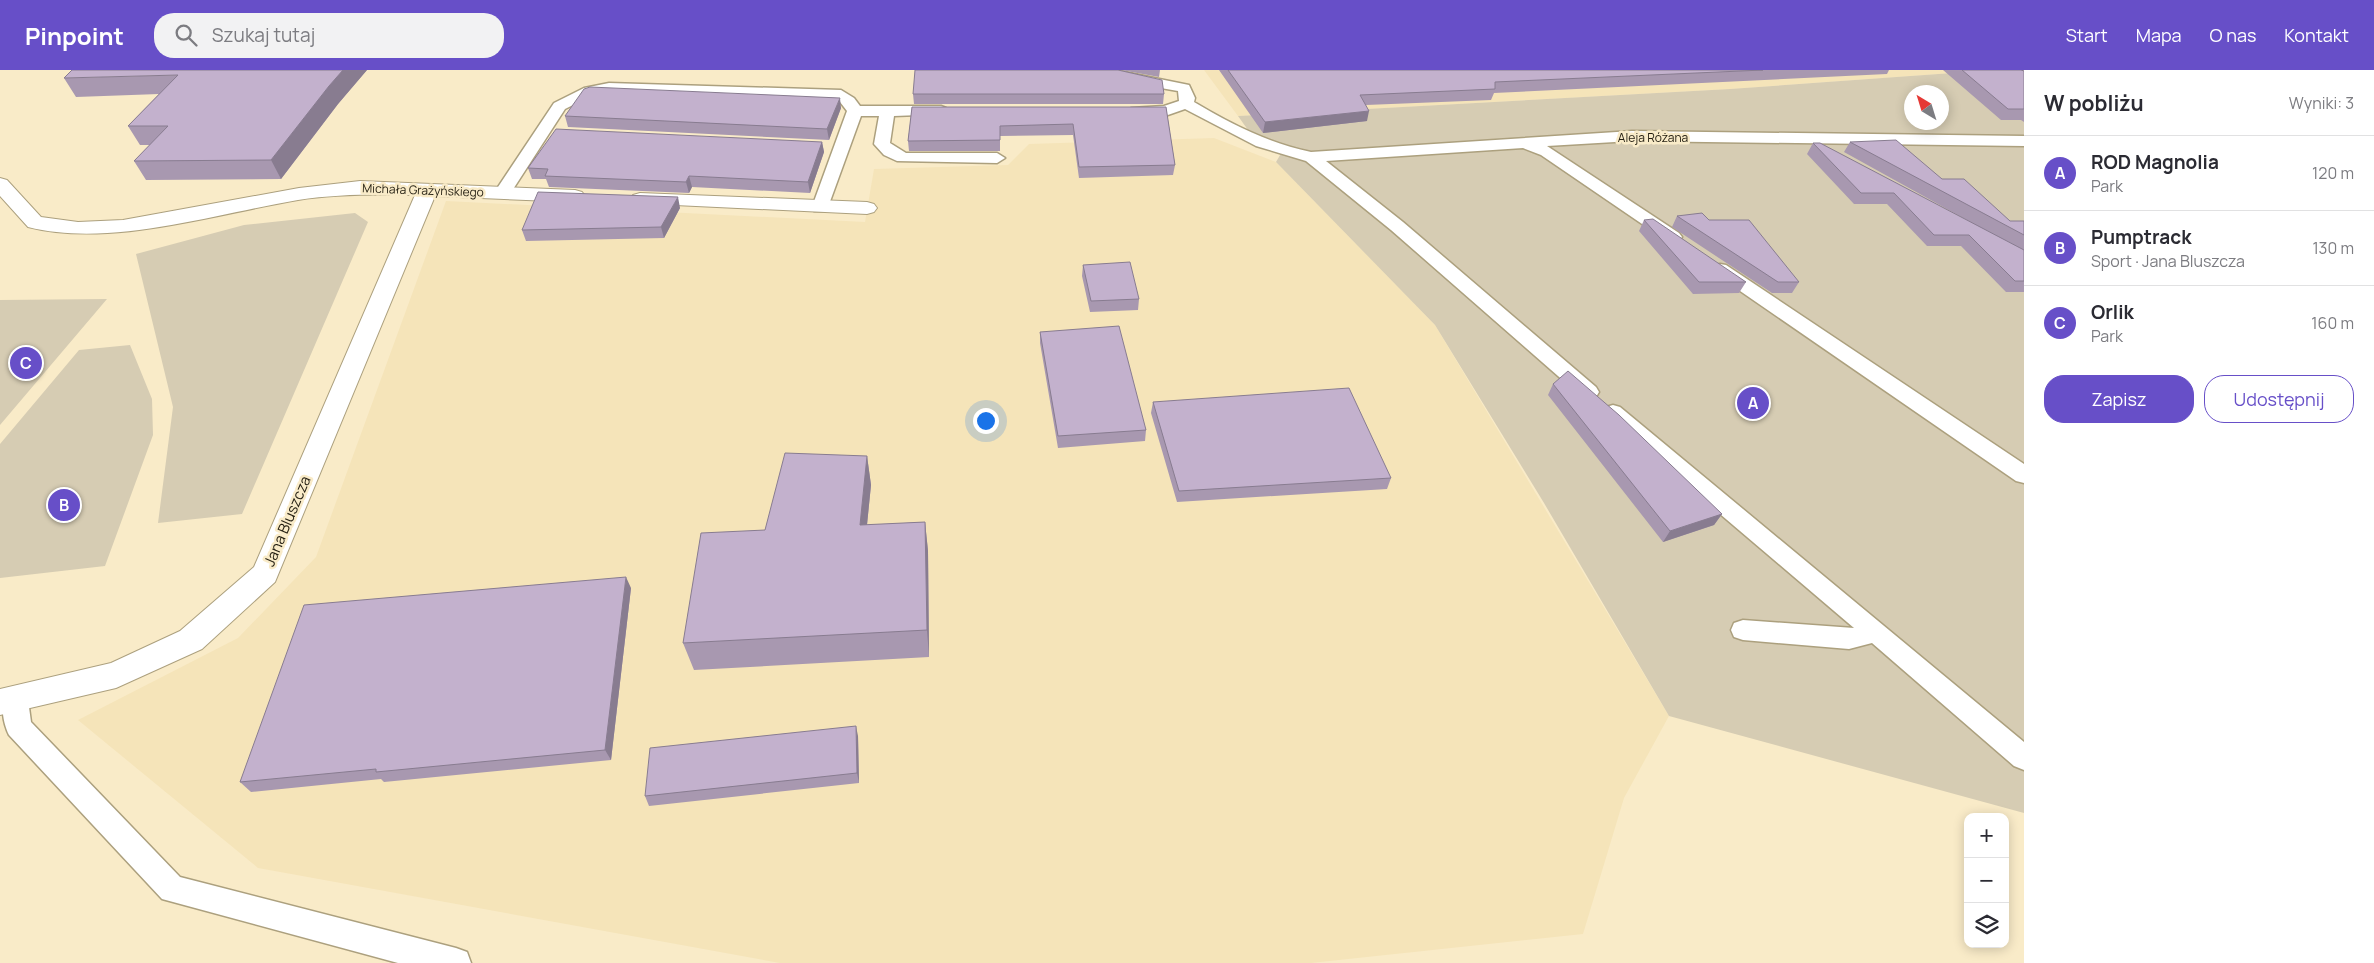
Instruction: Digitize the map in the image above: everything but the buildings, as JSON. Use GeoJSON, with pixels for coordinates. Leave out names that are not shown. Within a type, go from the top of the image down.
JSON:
{"type":"FeatureCollection","features":[{"type":"Feature","properties":{"kind":"street","name":"Michała Grażyńskiego"},"geometry":{"type":"LineString","coordinates":[[0,184],[35,222],[78,228],[123,226],[299,194],[360,187],[592,197]]}},
{"type":"Feature","properties":{"kind":"street","name":"Jana Bluszcza"},"geometry":{"type":"LineString","coordinates":[[7,701],[116,674],[192,640],[265,574],[427,191]]}},
{"type":"Feature","properties":{"kind":"street"},"geometry":{"type":"LineString","coordinates":[[622,198],[868,208]]}},
{"type":"Feature","properties":{"kind":"lane"},"geometry":{"type":"LineString","coordinates":[[1098,70],[1132,79],[1184,88],[1188,98],[1186,104],[1165,111],[1126,111]]}},
{"type":"Feature","properties":{"kind":"lane"},"geometry":{"type":"LineString","coordinates":[[502,193],[559,106],[589,90],[609,87],[841,94],[849,101],[855,111]]}},
{"type":"Feature","properties":{"kind":"lane","name":"Aleja Różana"},"geometry":{"type":"LineString","coordinates":[[1186,104],[1242,137],[1282,152],[1311,157],[1632,136],[2024,141]]}},
{"type":"Feature","properties":{"kind":"lane"},"geometry":{"type":"LineString","coordinates":[[855,111],[956,111]]}},
{"type":"Feature","properties":{"kind":"lane"},"geometry":{"type":"LineString","coordinates":[[820,207],[855,111]]}},
{"type":"Feature","properties":{"kind":"lane"},"geometry":{"type":"LineString","coordinates":[[887,111],[882,144],[890,152],[903,158],[997,158]]}},
{"type":"Feature","properties":{"kind":"lane"},"geometry":{"type":"LineString","coordinates":[[542,132],[562,133]]}},
{"type":"Feature","properties":{"kind":"lane"},"geometry":{"type":"LineString","coordinates":[[1798,139],[1832,154]]}},
{"type":"Feature","properties":{"kind":"lane"},"geometry":{"type":"LineString","coordinates":[[1522,142],[1547,152],[1685,245]]}},
{"type":"Feature","properties":{"kind":"lane"},"geometry":{"type":"LineString","coordinates":[[822,146],[842,146]]}},
{"type":"Feature","properties":{"kind":"lane"},"geometry":{"type":"LineString","coordinates":[[1311,157],[1397,226],[1591,394],[2024,758]]}},
{"type":"Feature","properties":{"kind":"lane"},"geometry":{"type":"LineString","coordinates":[[1709,261],[2024,475]]}},
{"type":"Feature","properties":{"kind":"lane"},"geometry":{"type":"LineString","coordinates":[[1743,630],[1849,639],[1876,632]]}},
{"type":"Feature","properties":{"kind":"lane"},"geometry":{"type":"LineString","coordinates":[[7,701],[18,727],[172,889],[456,963]]}},
{"type":"Feature","properties":{"kind":"shaded area"},"geometry":{"type":"Polygon","coordinates":[[[1204,70],[1994,70],[1730,89],[1238,116],[1204,70]]]}},
{"type":"Feature","properties":{"kind":"shaded area"},"geometry":{"type":"Polygon","coordinates":[[[1994,70],[2024,70],[2024,813],[1669,716],[1544,503],[1435,325],[1276,162],[1286,145],[1253,137],[1238,116],[1730,89],[1994,70]]]}},
{"type":"Feature","properties":{"kind":"shaded area"},"geometry":{"type":"Polygon","coordinates":[[[1214,138],[1276,162],[1435,325],[1669,716],[1624,798],[1583,934],[1311,963],[780,963],[258,868],[78,720],[238,638],[316,557],[446,201],[865,222],[874,169],[1008,165],[1029,144],[1214,138]]]}},
{"type":"Feature","properties":{"kind":"shaded area"},"geometry":{"type":"Polygon","coordinates":[[[355,213],[368,222],[242,514],[158,523],[173,407],[136,254],[244,225],[355,213]]]}},
{"type":"Feature","properties":{"kind":"shaded area"},"geometry":{"type":"Polygon","coordinates":[[[107,299],[0,425],[0,300],[107,299]]]}},
{"type":"Feature","properties":{"kind":"shaded area"},"geometry":{"type":"Polygon","coordinates":[[[130,345],[152,399],[153,435],[105,566],[0,578],[0,444],[79,350],[130,345]]]}},
{"type":"Feature","properties":{"kind":"place","name":"Orlik"},"geometry":{"type":"Point","coordinates":[26,363]}},
{"type":"Feature","properties":{"kind":"place","name":"ROD Magnolia"},"geometry":{"type":"Point","coordinates":[1753,403]}},
{"type":"Feature","properties":{"kind":"place","name":"Pumptrack"},"geometry":{"type":"Point","coordinates":[64,505]}}]}
